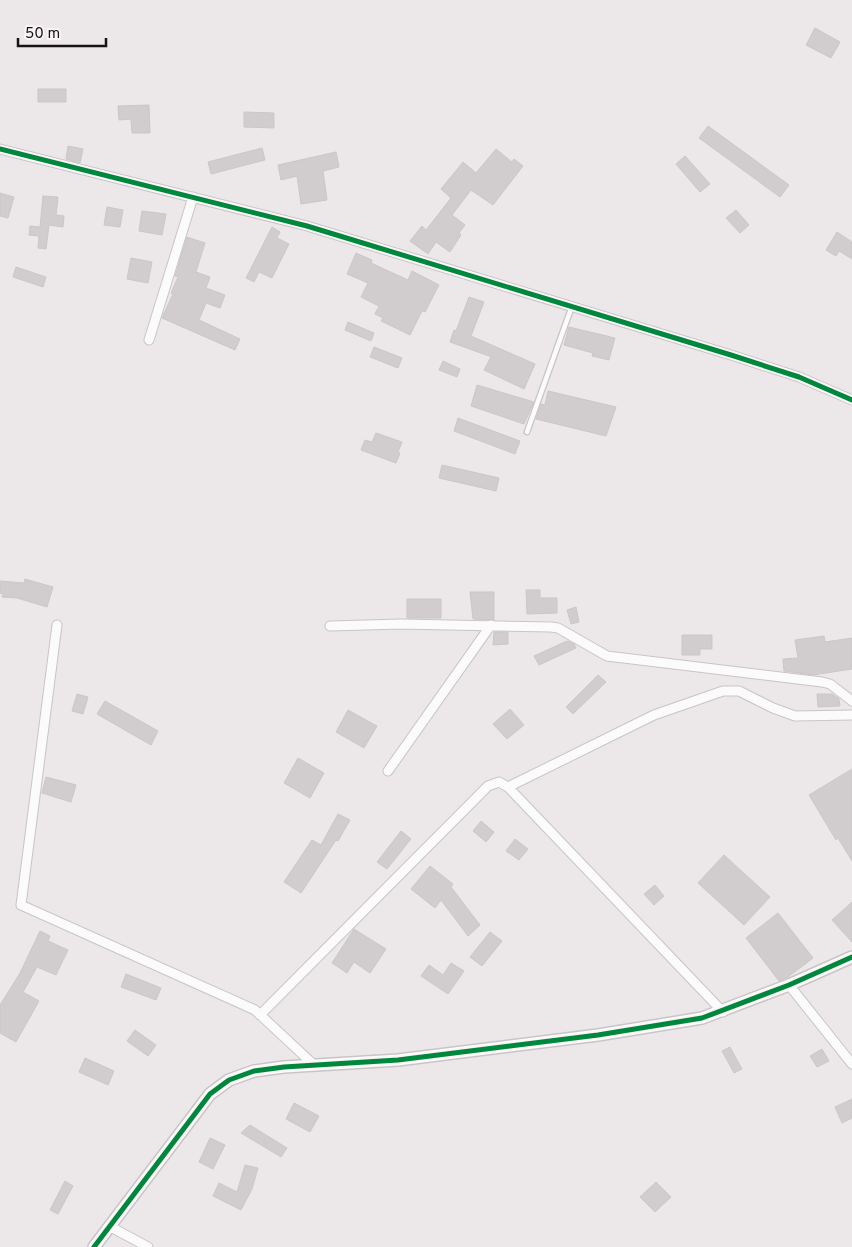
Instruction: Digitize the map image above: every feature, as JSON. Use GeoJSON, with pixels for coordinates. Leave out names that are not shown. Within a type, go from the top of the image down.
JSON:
{"type":"FeatureCollection","features":[{"type":"Feature","properties":{"kind":"street"},"geometry":{"type":"LineString","coordinates":[[0,149],[307,226],[782,372],[852,400]]}},
{"type":"Feature","properties":{"kind":"street"},"geometry":{"type":"LineString","coordinates":[[149,340],[192,197]]}},
{"type":"Feature","properties":{"kind":"street"},"geometry":{"type":"LineString","coordinates":[[330,626],[401,624],[542,626],[558,628],[607,656],[822,682],[830,684],[852,701]]}},
{"type":"Feature","properties":{"kind":"street"},"geometry":{"type":"LineString","coordinates":[[388,771],[491,625]]}},
{"type":"Feature","properties":{"kind":"street"},"geometry":{"type":"LineString","coordinates":[[57,626],[21,905],[254,1010],[314,1065]]}},
{"type":"Feature","properties":{"kind":"street"},"geometry":{"type":"LineString","coordinates":[[508,787],[654,715],[723,691],[739,691],[773,708],[795,716],[852,715]]}},
{"type":"Feature","properties":{"kind":"street"},"geometry":{"type":"LineString","coordinates":[[260,1015],[488,786],[499,782],[508,787],[723,1012]]}},
{"type":"Feature","properties":{"kind":"street"},"geometry":{"type":"LineString","coordinates":[[94,1247],[210,1094],[229,1080],[254,1070],[398,1060],[588,1036],[702,1018],[723,1012],[852,957]]}},
{"type":"Feature","properties":{"kind":"street"},"geometry":{"type":"LineString","coordinates":[[789,985],[852,1064]]}},
{"type":"Feature","properties":{"kind":"street"},"geometry":{"type":"LineString","coordinates":[[109,1226],[148,1247]]}},
{"type":"Feature","properties":{"kind":"lane"},"geometry":{"type":"LineString","coordinates":[[527,432],[572,306]]}},
{"type":"Feature","properties":{"kind":"building"},"geometry":{"type":"Polygon","coordinates":[[[815,28],[840,42],[831,58],[806,45],[815,28]]]}},
{"type":"Feature","properties":{"kind":"building"},"geometry":{"type":"Polygon","coordinates":[[[38,89],[66,89],[66,102],[38,102],[38,89]]]}},
{"type":"Feature","properties":{"kind":"building"},"geometry":{"type":"Polygon","coordinates":[[[149,105],[150,133],[132,133],[131,119],[119,120],[118,106],[149,105]]]}},
{"type":"Feature","properties":{"kind":"building"},"geometry":{"type":"Polygon","coordinates":[[[244,112],[274,113],[274,128],[244,127],[244,112]]]}},
{"type":"Feature","properties":{"kind":"building"},"geometry":{"type":"Polygon","coordinates":[[[708,126],[789,185],[780,197],[699,138],[708,126]]]}},
{"type":"Feature","properties":{"kind":"building"},"geometry":{"type":"Polygon","coordinates":[[[68,146],[83,149],[80,163],[66,159],[68,146]]]}},
{"type":"Feature","properties":{"kind":"building"},"geometry":{"type":"Polygon","coordinates":[[[262,148],[265,160],[211,174],[208,162],[262,148]]]}},
{"type":"Feature","properties":{"kind":"building"},"geometry":{"type":"Polygon","coordinates":[[[496,149],[512,162],[514,159],[523,166],[493,205],[471,190],[452,215],[465,225],[450,252],[436,242],[428,254],[410,241],[422,226],[426,230],[451,198],[441,189],[463,162],[476,173],[496,149]]]}},
{"type":"Feature","properties":{"kind":"building"},"geometry":{"type":"Polygon","coordinates":[[[336,152],[339,167],[323,171],[327,200],[301,204],[297,176],[281,180],[278,165],[336,152]]]}},
{"type":"Feature","properties":{"kind":"building"},"geometry":{"type":"Polygon","coordinates":[[[685,156],[710,184],[700,192],[676,164],[685,156]]]}},
{"type":"Feature","properties":{"kind":"building"},"geometry":{"type":"Polygon","coordinates":[[[0,193],[14,197],[8,218],[0,216],[0,193]]]}},
{"type":"Feature","properties":{"kind":"building"},"geometry":{"type":"Polygon","coordinates":[[[43,196],[58,197],[56,215],[64,216],[63,227],[49,225],[46,249],[38,248],[39,236],[29,235],[30,226],[40,227],[43,196]]]}},
{"type":"Feature","properties":{"kind":"building"},"geometry":{"type":"Polygon","coordinates":[[[107,207],[123,210],[120,227],[104,225],[107,207]]]}},
{"type":"Feature","properties":{"kind":"building"},"geometry":{"type":"Polygon","coordinates":[[[736,210],[749,225],[740,233],[726,218],[736,210]]]}},
{"type":"Feature","properties":{"kind":"building"},"geometry":{"type":"Polygon","coordinates":[[[142,211],[166,214],[162,235],[139,231],[142,211]]]}},
{"type":"Feature","properties":{"kind":"building"},"geometry":{"type":"Polygon","coordinates":[[[272,227],[280,232],[277,238],[289,244],[272,278],[259,272],[254,282],[246,278],[272,227]]]}},
{"type":"Feature","properties":{"kind":"building"},"geometry":{"type":"Polygon","coordinates":[[[837,232],[852,242],[852,259],[839,251],[836,256],[826,250],[837,232]]]}},
{"type":"Feature","properties":{"kind":"building"},"geometry":{"type":"Polygon","coordinates":[[[187,237],[205,243],[196,272],[210,277],[206,288],[225,295],[220,308],[206,303],[199,320],[240,339],[235,350],[162,318],[173,294],[171,293],[178,277],[175,276],[187,237]]]}},
{"type":"Feature","properties":{"kind":"building"},"geometry":{"type":"Polygon","coordinates":[[[356,253],[372,260],[371,263],[408,280],[412,271],[439,285],[425,312],[422,311],[410,335],[381,321],[383,318],[375,314],[379,306],[361,297],[368,283],[347,274],[356,253]]]}},
{"type":"Feature","properties":{"kind":"building"},"geometry":{"type":"Polygon","coordinates":[[[131,258],[152,262],[148,283],[127,279],[131,258]]]}},
{"type":"Feature","properties":{"kind":"building"},"geometry":{"type":"Polygon","coordinates":[[[16,267],[46,277],[43,287],[13,277],[16,267]]]}},
{"type":"Feature","properties":{"kind":"building"},"geometry":{"type":"Polygon","coordinates":[[[469,297],[484,302],[471,336],[535,364],[524,389],[484,370],[491,357],[450,342],[469,297]]]}},
{"type":"Feature","properties":{"kind":"building"},"geometry":{"type":"Polygon","coordinates":[[[348,322],[374,333],[371,341],[345,330],[348,322]]]}},
{"type":"Feature","properties":{"kind":"building"},"geometry":{"type":"Polygon","coordinates":[[[569,327],[615,338],[609,360],[592,356],[593,353],[564,345],[569,327]]]}},
{"type":"Feature","properties":{"kind":"building"},"geometry":{"type":"Polygon","coordinates":[[[374,347],[402,358],[398,368],[370,357],[374,347]]]}},
{"type":"Feature","properties":{"kind":"building"},"geometry":{"type":"Polygon","coordinates":[[[443,361],[460,369],[457,377],[439,370],[443,361]]]}},
{"type":"Feature","properties":{"kind":"building"},"geometry":{"type":"Polygon","coordinates":[[[477,385],[534,402],[524,424],[471,406],[477,385]]]}},
{"type":"Feature","properties":{"kind":"building"},"geometry":{"type":"Polygon","coordinates":[[[548,391],[616,407],[606,436],[536,419],[541,404],[545,405],[548,391]]]}},
{"type":"Feature","properties":{"kind":"building"},"geometry":{"type":"Polygon","coordinates":[[[458,418],[520,441],[515,454],[454,431],[458,418]]]}},
{"type":"Feature","properties":{"kind":"building"},"geometry":{"type":"Polygon","coordinates":[[[376,433],[402,442],[396,463],[361,450],[365,440],[372,442],[376,433]]]}},
{"type":"Feature","properties":{"kind":"building"},"geometry":{"type":"Polygon","coordinates":[[[442,465],[499,478],[496,491],[439,478],[442,465]]]}},
{"type":"Feature","properties":{"kind":"building"},"geometry":{"type":"Polygon","coordinates":[[[25,579],[53,587],[47,607],[17,598],[2,597],[0,581],[24,583],[25,579]]]}},
{"type":"Feature","properties":{"kind":"building"},"geometry":{"type":"Polygon","coordinates":[[[526,590],[540,590],[540,598],[557,598],[557,613],[527,614],[526,590]]]}},
{"type":"Feature","properties":{"kind":"building"},"geometry":{"type":"Polygon","coordinates":[[[470,592],[494,592],[494,620],[473,619],[470,592]]]}},
{"type":"Feature","properties":{"kind":"building"},"geometry":{"type":"Polygon","coordinates":[[[407,599],[441,599],[441,618],[407,618],[407,599]]]}},
{"type":"Feature","properties":{"kind":"building"},"geometry":{"type":"Polygon","coordinates":[[[576,607],[579,622],[571,624],[567,610],[576,607]]]}},
{"type":"Feature","properties":{"kind":"building"},"geometry":{"type":"Polygon","coordinates":[[[494,632],[508,632],[508,644],[493,645],[494,632]]]}},
{"type":"Feature","properties":{"kind":"building"},"geometry":{"type":"Polygon","coordinates":[[[682,635],[712,635],[712,649],[700,649],[700,655],[682,655],[682,635]]]}},
{"type":"Feature","properties":{"kind":"building"},"geometry":{"type":"Polygon","coordinates":[[[824,636],[825,642],[852,638],[852,669],[813,675],[784,671],[783,659],[798,658],[795,640],[824,636]]]}},
{"type":"Feature","properties":{"kind":"building"},"geometry":{"type":"Polygon","coordinates":[[[567,641],[574,644],[576,648],[539,665],[534,656],[567,641]]]}},
{"type":"Feature","properties":{"kind":"building"},"geometry":{"type":"Polygon","coordinates":[[[598,675],[606,682],[573,714],[566,707],[598,675]]]}},
{"type":"Feature","properties":{"kind":"building"},"geometry":{"type":"Polygon","coordinates":[[[77,694],[88,697],[83,714],[72,711],[77,694]]]}},
{"type":"Feature","properties":{"kind":"building"},"geometry":{"type":"Polygon","coordinates":[[[817,694],[832,694],[839,699],[840,706],[818,707],[817,694]]]}},
{"type":"Feature","properties":{"kind":"building"},"geometry":{"type":"Polygon","coordinates":[[[105,701],[158,731],[151,745],[97,714],[105,701]]]}},
{"type":"Feature","properties":{"kind":"building"},"geometry":{"type":"Polygon","coordinates":[[[510,709],[524,725],[507,739],[493,724],[510,709]]]}},
{"type":"Feature","properties":{"kind":"building"},"geometry":{"type":"Polygon","coordinates":[[[348,710],[377,726],[364,748],[336,732],[348,710]]]}},
{"type":"Feature","properties":{"kind":"building"},"geometry":{"type":"Polygon","coordinates":[[[298,758],[324,773],[310,798],[284,783],[298,758]]]}},
{"type":"Feature","properties":{"kind":"building"},"geometry":{"type":"Polygon","coordinates":[[[852,769],[852,861],[838,838],[836,840],[809,795],[852,769]]]}},
{"type":"Feature","properties":{"kind":"building"},"geometry":{"type":"Polygon","coordinates":[[[46,777],[76,785],[71,802],[42,793],[46,777]]]}},
{"type":"Feature","properties":{"kind":"building"},"geometry":{"type":"Polygon","coordinates":[[[338,814],[350,820],[338,841],[336,840],[301,893],[284,882],[312,840],[321,845],[338,814]]]}},
{"type":"Feature","properties":{"kind":"building"},"geometry":{"type":"Polygon","coordinates":[[[481,821],[494,832],[486,842],[473,831],[481,821]]]}},
{"type":"Feature","properties":{"kind":"building"},"geometry":{"type":"Polygon","coordinates":[[[401,831],[411,839],[387,869],[377,862],[401,831]]]}},
{"type":"Feature","properties":{"kind":"building"},"geometry":{"type":"Polygon","coordinates":[[[515,839],[528,849],[519,860],[506,851],[515,839]]]}},
{"type":"Feature","properties":{"kind":"building"},"geometry":{"type":"Polygon","coordinates":[[[724,855],[770,897],[744,925],[698,883],[724,855]]]}},
{"type":"Feature","properties":{"kind":"building"},"geometry":{"type":"Polygon","coordinates":[[[430,866],[453,884],[451,887],[480,925],[468,936],[441,900],[435,908],[411,889],[430,866]]]}},
{"type":"Feature","properties":{"kind":"building"},"geometry":{"type":"Polygon","coordinates":[[[655,885],[664,896],[654,905],[644,894],[655,885]]]}},
{"type":"Feature","properties":{"kind":"building"},"geometry":{"type":"Polygon","coordinates":[[[852,902],[852,942],[832,920],[852,902]]]}},
{"type":"Feature","properties":{"kind":"building"},"geometry":{"type":"Polygon","coordinates":[[[778,913],[813,958],[788,977],[779,981],[746,938],[778,913]]]}},
{"type":"Feature","properties":{"kind":"building"},"geometry":{"type":"Polygon","coordinates":[[[354,929],[386,949],[370,973],[354,962],[347,973],[332,963],[354,929]]]}},
{"type":"Feature","properties":{"kind":"building"},"geometry":{"type":"Polygon","coordinates":[[[40,931],[50,936],[48,941],[68,950],[56,975],[37,967],[23,992],[39,1001],[16,1042],[0,1033],[0,1005],[20,973],[40,931]]]}},
{"type":"Feature","properties":{"kind":"building"},"geometry":{"type":"Polygon","coordinates":[[[490,932],[502,941],[482,966],[470,957],[490,932]]]}},
{"type":"Feature","properties":{"kind":"building"},"geometry":{"type":"Polygon","coordinates":[[[451,963],[464,971],[448,994],[421,976],[429,965],[443,975],[451,963]]]}},
{"type":"Feature","properties":{"kind":"building"},"geometry":{"type":"Polygon","coordinates":[[[126,974],[161,988],[156,1000],[121,987],[126,974]]]}},
{"type":"Feature","properties":{"kind":"building"},"geometry":{"type":"Polygon","coordinates":[[[135,1030],[156,1045],[148,1056],[127,1041],[135,1030]]]}},
{"type":"Feature","properties":{"kind":"building"},"geometry":{"type":"Polygon","coordinates":[[[730,1047],[742,1069],[734,1073],[722,1051],[730,1047]]]}},
{"type":"Feature","properties":{"kind":"building"},"geometry":{"type":"Polygon","coordinates":[[[822,1049],[829,1061],[817,1067],[810,1056],[822,1049]]]}},
{"type":"Feature","properties":{"kind":"building"},"geometry":{"type":"Polygon","coordinates":[[[85,1058],[114,1071],[108,1085],[79,1072],[85,1058]]]}},
{"type":"Feature","properties":{"kind":"building"},"geometry":{"type":"Polygon","coordinates":[[[852,1099],[852,1118],[842,1123],[835,1107],[852,1099]]]}},
{"type":"Feature","properties":{"kind":"building"},"geometry":{"type":"Polygon","coordinates":[[[294,1103],[319,1116],[310,1132],[286,1119],[294,1103]]]}},
{"type":"Feature","properties":{"kind":"building"},"geometry":{"type":"Polygon","coordinates":[[[250,1125],[287,1148],[281,1157],[241,1133],[250,1125]]]}},
{"type":"Feature","properties":{"kind":"building"},"geometry":{"type":"Polygon","coordinates":[[[210,1138],[225,1145],[213,1169],[199,1162],[210,1138]]]}},
{"type":"Feature","properties":{"kind":"building"},"geometry":{"type":"Polygon","coordinates":[[[245,1165],[258,1168],[252,1189],[241,1210],[213,1196],[219,1183],[237,1192],[245,1165]]]}},
{"type":"Feature","properties":{"kind":"building"},"geometry":{"type":"Polygon","coordinates":[[[65,1181],[73,1186],[58,1214],[50,1210],[65,1181]]]}},
{"type":"Feature","properties":{"kind":"building"},"geometry":{"type":"Polygon","coordinates":[[[656,1182],[671,1197],[655,1212],[640,1197],[656,1182]]]}},
{"type":"Feature","properties":{"kind":"cycle path"},"geometry":{"type":"LineString","coordinates":[[0,149],[307,226],[731,355],[799,377],[852,400]]}},
{"type":"Feature","properties":{"kind":"cycle path"},"geometry":{"type":"LineString","coordinates":[[94,1247],[210,1094],[229,1080],[254,1071],[284,1067],[398,1060],[598,1035],[702,1018],[789,985],[852,957]]}}]}
